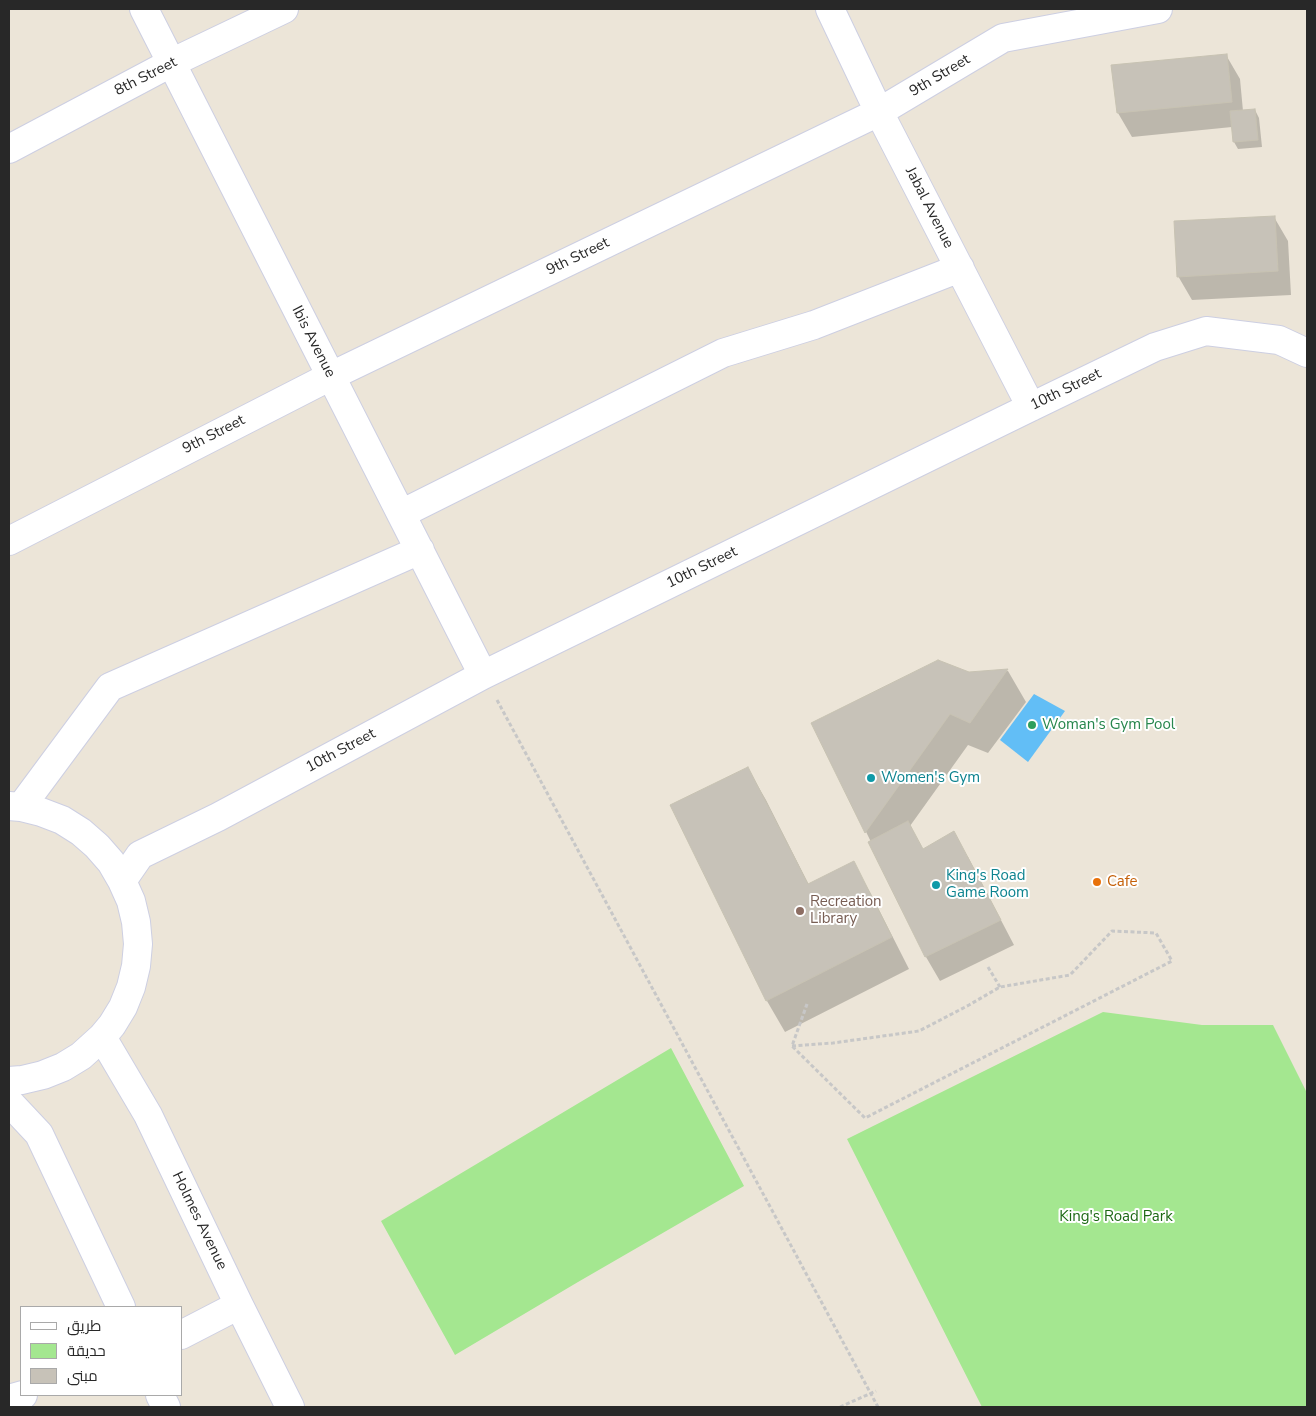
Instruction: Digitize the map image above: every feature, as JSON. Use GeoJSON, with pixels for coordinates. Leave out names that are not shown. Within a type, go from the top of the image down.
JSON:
{"type":"FeatureCollection","features":[{"type":"Feature","properties":{"kind":"street","name":"Ibis Avenue"},"geometry":{"type":"LineString","coordinates":[[144,9],[483,675]]}},
{"type":"Feature","properties":{"kind":"street","name":"8th Street"},"geometry":{"type":"LineString","coordinates":[[9,149],[172,63],[284,9]]}},
{"type":"Feature","properties":{"kind":"street","name":"Jabal Avenue"},"geometry":{"type":"LineString","coordinates":[[830,9],[879,112],[1031,407]]}},
{"type":"Feature","properties":{"kind":"street","name":"9th Street"},"geometry":{"type":"LineString","coordinates":[[9,541],[331,376],[879,112],[1003,38],[1158,9]]}},
{"type":"Feature","properties":{"kind":"street"},"geometry":{"type":"LineString","coordinates":[[401,514],[723,353],[814,325],[960,268]]}},
{"type":"Feature","properties":{"kind":"street","name":"10th Street"},"geometry":{"type":"LineString","coordinates":[[122,881],[140,855],[218,817],[483,675],[1155,347],[1206,331],[1279,340],[1307,352]]}},
{"type":"Feature","properties":{"kind":"street"},"geometry":{"type":"LineString","coordinates":[[9,1081],[43,1075],[63,1067],[81,1056],[102,1037],[123,1007],[131,987],[136,966],[138,944],[136,922],[131,901],[111,862],[97,846],[81,832],[62,820],[41,812],[15,806],[110,686],[420,550]]}},
{"type":"Feature","properties":{"kind":"street","name":"Holmes Avenue"},"geometry":{"type":"LineString","coordinates":[[102,1037],[148,1115],[290,1407]]}},
{"type":"Feature","properties":{"kind":"street"},"geometry":{"type":"LineString","coordinates":[[9,1102],[39,1134],[121,1306]]}},
{"type":"Feature","properties":{"kind":"street"},"geometry":{"type":"LineString","coordinates":[[182,1334],[239,1305]]}},
{"type":"Feature","properties":{"kind":"path"},"geometry":{"type":"LineString","coordinates":[[483,675],[878,1407]]}},
{"type":"Feature","properties":{"kind":"path"},"geometry":{"type":"LineString","coordinates":[[1112,931],[1156,933],[1172,961],[865,1118],[792,1046],[833,1043],[919,1031],[1000,987],[1070,975],[1112,931]]}},
{"type":"Feature","properties":{"kind":"path"},"geometry":{"type":"LineString","coordinates":[[988,967],[1000,987]]}},
{"type":"Feature","properties":{"kind":"path"},"geometry":{"type":"LineString","coordinates":[[792,1046],[807,1004]]}},
{"type":"Feature","properties":{"kind":"path"},"geometry":{"type":"LineString","coordinates":[[840,1407],[876,1391]]}},
{"type":"Feature","properties":{"kind":"green space","name":"King's Road Park"},"geometry":{"type":"Polygon","coordinates":[[[1103,1012],[1202,1025],[1273,1025],[1307,1093],[1307,1407],[982,1407],[847,1139],[1103,1012]]]}},
{"type":"Feature","properties":{"kind":"green space"},"geometry":{"type":"Polygon","coordinates":[[[671,1048],[744,1186],[455,1355],[381,1221],[671,1048]]]}},
{"type":"Feature","properties":{"kind":"water","name":"Woman's Gym Pool"},"geometry":{"type":"Polygon","coordinates":[[[1034,694],[1065,711],[1028,762],[1000,740],[1034,694]]]}},
{"type":"Feature","properties":{"kind":"building"},"geometry":{"type":"Polygon","coordinates":[[[1227,54],[1232,102],[1117,113],[1111,65],[1227,54]]]}},
{"type":"Feature","properties":{"kind":"building"},"geometry":{"type":"Polygon","coordinates":[[[1255,109],[1258,140],[1233,142],[1230,111],[1255,109]]]}},
{"type":"Feature","properties":{"kind":"building"},"geometry":{"type":"Polygon","coordinates":[[[1275,216],[1278,271],[1177,277],[1174,221],[1275,216]]]}},
{"type":"Feature","properties":{"kind":"building","name":"Women's Gym"},"geometry":{"type":"Polygon","coordinates":[[[938,660],[969,672],[1008,669],[970,723],[950,714],[865,833],[811,723],[938,660]]]}},
{"type":"Feature","properties":{"kind":"building","name":"Recreation Library"},"geometry":{"type":"Polygon","coordinates":[[[748,767],[808,884],[854,861],[892,937],[766,1001],[670,805],[748,767]]]}},
{"type":"Feature","properties":{"kind":"building","name":"King's Road Game Room"},"geometry":{"type":"Polygon","coordinates":[[[908,821],[923,849],[954,831],[1001,920],[925,957],[868,842],[908,821]]]}},
{"type":"Feature","properties":{"kind":"place","name":"Woman's Gym Pool"},"geometry":{"type":"Point","coordinates":[1032,725]}},
{"type":"Feature","properties":{"kind":"place","name":"Women's Gym"},"geometry":{"type":"Point","coordinates":[871,778]}},
{"type":"Feature","properties":{"kind":"place","name":"Cafe"},"geometry":{"type":"Point","coordinates":[1097,882]}},
{"type":"Feature","properties":{"kind":"place","name":"King's Road Game Room"},"geometry":{"type":"Point","coordinates":[936,885]}},
{"type":"Feature","properties":{"kind":"place","name":"Recreation Library"},"geometry":{"type":"Point","coordinates":[800,911]}}]}
